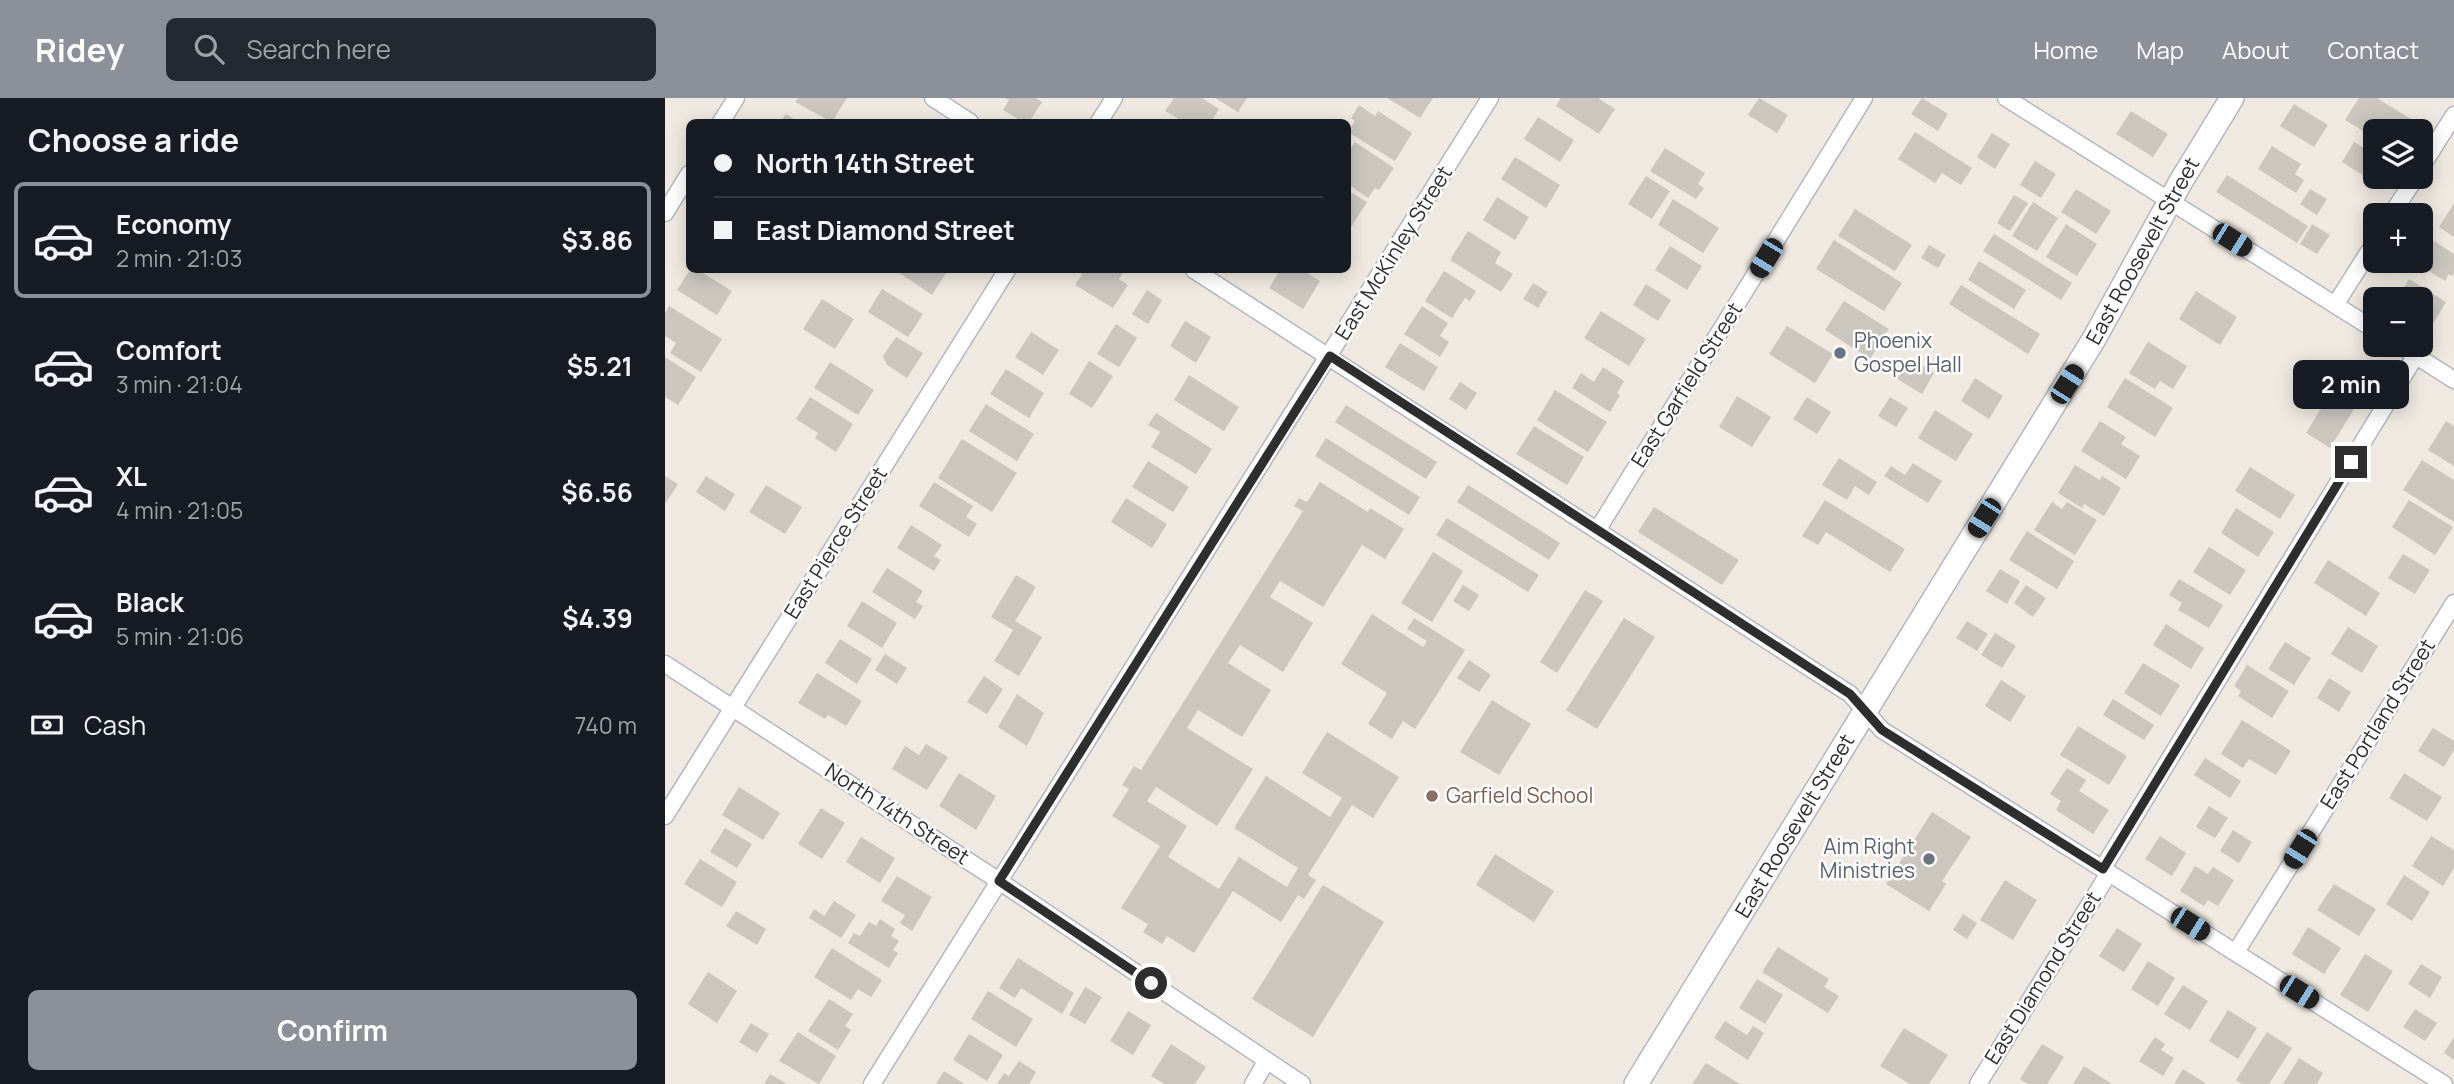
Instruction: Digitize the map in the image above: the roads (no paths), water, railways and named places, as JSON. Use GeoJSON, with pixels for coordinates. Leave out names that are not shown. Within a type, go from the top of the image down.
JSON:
{"type":"FeatureCollection","features":[{"type":"Feature","properties":{"kind":"street"},"geometry":{"type":"LineString","coordinates":[[723,119],[736,98]]}},
{"type":"Feature","properties":{"kind":"street"},"geometry":{"type":"LineString","coordinates":[[933,98],[965,119]]}},
{"type":"Feature","properties":{"kind":"street"},"geometry":{"type":"LineString","coordinates":[[1101,119],[1114,98]]}},
{"type":"Feature","properties":{"kind":"street","name":"East McKinley Street"},"geometry":{"type":"LineString","coordinates":[[872,1084],[1490,98]]}},
{"type":"Feature","properties":{"kind":"street","name":"East Garfield Street"},"geometry":{"type":"LineString","coordinates":[[1598,529],[1864,98]]}},
{"type":"Feature","properties":{"kind":"street"},"geometry":{"type":"LineString","coordinates":[[2006,98],[2363,322]]}},
{"type":"Feature","properties":{"kind":"street","name":"East Roosevelt Street"},"geometry":{"type":"LineString","coordinates":[[1636,1084],[2094,339],[2170,201],[2232,98]]}},
{"type":"Feature","properties":{"kind":"street"},"geometry":{"type":"LineString","coordinates":[[2433,148],[2454,115]]}},
{"type":"Feature","properties":{"kind":"street"},"geometry":{"type":"LineString","coordinates":[[665,213],[686,179]]}},
{"type":"Feature","properties":{"kind":"street"},"geometry":{"type":"LineString","coordinates":[[2335,305],[2363,261]]}},
{"type":"Feature","properties":{"kind":"street","name":"East Pierce Street"},"geometry":{"type":"LineString","coordinates":[[665,816],[1005,273]]}},
{"type":"Feature","properties":{"kind":"street"},"geometry":{"type":"LineString","coordinates":[[1199,273],[1850,694],[1882,730],[2444,1084]]}},
{"type":"Feature","properties":{"kind":"street","name":"East Diamond Street"},"geometry":{"type":"LineString","coordinates":[[1977,1084],[2415,357]]}},
{"type":"Feature","properties":{"kind":"street"},"geometry":{"type":"LineString","coordinates":[[2419,357],[2454,380]]}},
{"type":"Feature","properties":{"kind":"street","name":"East Portland Street"},"geometry":{"type":"LineString","coordinates":[[2236,953],[2454,603]]}},
{"type":"Feature","properties":{"kind":"street","name":"North 14th Street"},"geometry":{"type":"LineString","coordinates":[[665,664],[999,881],[1302,1084]]}},
{"type":"Feature","properties":{"kind":"street"},"geometry":{"type":"LineString","coordinates":[[1253,1084],[1266,1062]]}},
{"type":"Feature","properties":{"kind":"place","name":"Phoenix Gospel Hall"},"geometry":{"type":"Point","coordinates":[1840,353]}},
{"type":"Feature","properties":{"kind":"place","name":"Garfield School"},"geometry":{"type":"Point","coordinates":[1432,796]}},
{"type":"Feature","properties":{"kind":"place","name":"Aim Right Ministries"},"geometry":{"type":"Point","coordinates":[1929,859]}}]}
